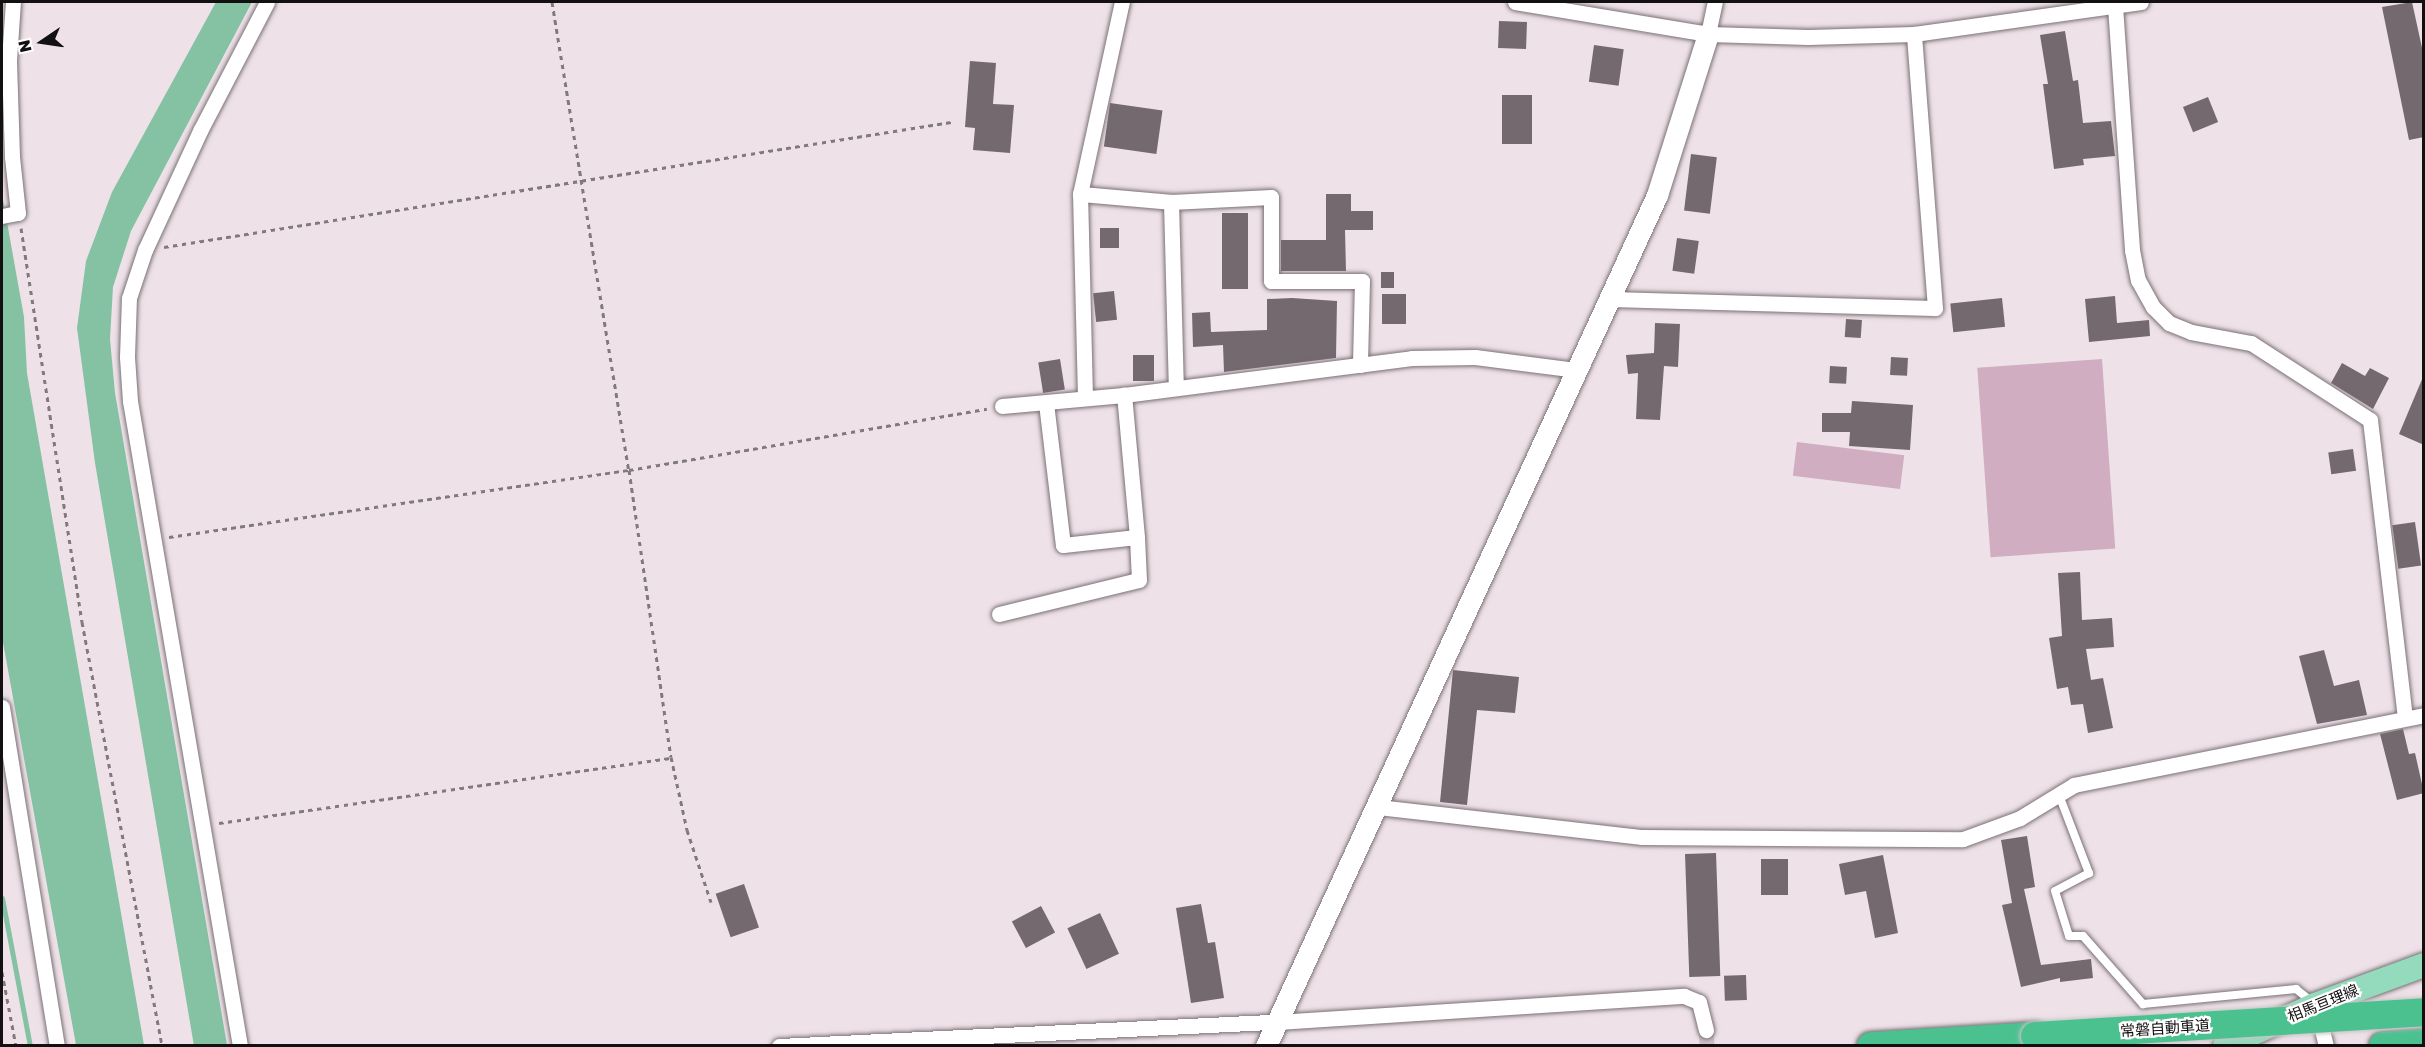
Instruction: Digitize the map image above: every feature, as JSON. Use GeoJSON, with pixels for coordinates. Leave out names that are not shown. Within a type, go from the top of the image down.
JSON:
{"type":"FeatureCollection","features":[{"type":"Feature","properties":{"kind":"highway","name":"常磐自動車道"},"geometry":{"type":"LineString","coordinates":[[1871,1046],[2424,1012]]}},
{"type":"Feature","properties":{"kind":"highway"},"geometry":{"type":"LineString","coordinates":[[2383,1046],[2424,1043]]}},
{"type":"Feature","properties":{"kind":"main road","name":"相馬亘理線"},"geometry":{"type":"LineString","coordinates":[[2225,1046],[2315,1005],[2424,965]]}},
{"type":"Feature","properties":{"kind":"street"},"geometry":{"type":"LineString","coordinates":[[2,216],[18,213],[11,125],[13,2]]}},
{"type":"Feature","properties":{"kind":"street"},"geometry":{"type":"LineString","coordinates":[[240,1046],[130,401],[127,357],[129,298],[145,250],[201,129],[267,2]]}},
{"type":"Feature","properties":{"kind":"street"},"geometry":{"type":"LineString","coordinates":[[1085,397],[1080,194],[1122,2]]}},
{"type":"Feature","properties":{"kind":"street"},"geometry":{"type":"LineString","coordinates":[[1515,2],[1708,34],[1914,34],[2141,2]]}},
{"type":"Feature","properties":{"kind":"street"},"geometry":{"type":"LineString","coordinates":[[1266,1046],[1378,807],[1657,195],[1708,34],[1715,2]]}},
{"type":"Feature","properties":{"kind":"street"},"geometry":{"type":"LineString","coordinates":[[2115,6],[2132,250],[2138,280],[2153,306],[2169,323],[2191,332],[2252,343],[2370,420],[2405,718]]}},
{"type":"Feature","properties":{"kind":"street"},"geometry":{"type":"LineString","coordinates":[[1609,299],[1935,308],[1914,34]]}},
{"type":"Feature","properties":{"kind":"street"},"geometry":{"type":"LineString","coordinates":[[1080,194],[1171,202],[1271,196],[1271,281],[1362,281],[1360,365]]}},
{"type":"Feature","properties":{"kind":"street"},"geometry":{"type":"LineString","coordinates":[[1171,202],[1176,387]]}},
{"type":"Feature","properties":{"kind":"street"},"geometry":{"type":"LineString","coordinates":[[1002,406],[1124,395],[1412,358],[1474,357],[1577,370]]}},
{"type":"Feature","properties":{"kind":"street"},"geometry":{"type":"LineString","coordinates":[[999,614],[1139,580],[1124,395]]}},
{"type":"Feature","properties":{"kind":"street"},"geometry":{"type":"LineString","coordinates":[[1046,403],[1063,545],[1137,537]]}},
{"type":"Feature","properties":{"kind":"street"},"geometry":{"type":"LineString","coordinates":[[2,707],[6,759],[57,1046]]}},
{"type":"Feature","properties":{"kind":"street"},"geometry":{"type":"LineString","coordinates":[[1378,807],[1642,837],[1963,839],[2020,818],[2074,785],[2424,715]]}},
{"type":"Feature","properties":{"kind":"street"},"geometry":{"type":"LineString","coordinates":[[779,1046],[1277,1022],[1684,996],[1699,1002],[1706,1030]]}},
{"type":"Feature","properties":{"kind":"street"},"geometry":{"type":"LineString","coordinates":[[2315,1005],[2326,1046]]}},
{"type":"Feature","properties":{"kind":"lane"},"geometry":{"type":"LineString","coordinates":[[2059,795],[2089,873],[2055,891],[2069,936],[2083,936],[2143,1004],[2296,989],[2315,1005]]}},
{"type":"Feature","properties":{"kind":"path"},"geometry":{"type":"LineString","coordinates":[[552,2],[629,470],[671,758],[687,830],[711,902]]}},
{"type":"Feature","properties":{"kind":"path"},"geometry":{"type":"LineString","coordinates":[[145,250],[951,122]]}},
{"type":"Feature","properties":{"kind":"path"},"geometry":{"type":"LineString","coordinates":[[18,213],[82,622],[162,1046]]}},
{"type":"Feature","properties":{"kind":"path"},"geometry":{"type":"LineString","coordinates":[[155,539],[629,470],[1002,406]]}},
{"type":"Feature","properties":{"kind":"path"},"geometry":{"type":"LineString","coordinates":[[203,826],[671,758]]}},
{"type":"Feature","properties":{"kind":"path"},"geometry":{"type":"LineString","coordinates":[[2,972],[16,1046]]}},
{"type":"Feature","properties":{"kind":"shaded area"},"geometry":{"type":"Polygon","coordinates":[[[216,2],[252,2],[131,231],[113,287],[110,339],[115,393],[227,1045],[194,1046],[95,463],[77,328],[86,261],[112,192],[216,2]]]}},
{"type":"Feature","properties":{"kind":"shaded area"},"geometry":{"type":"Polygon","coordinates":[[[2,194],[24,317],[27,373],[144,1045],[76,1045],[2,637],[2,194]]]}},
{"type":"Feature","properties":{"kind":"shaded area"},"geometry":{"type":"Polygon","coordinates":[[[2102,359],[2115,549],[1991,557],[1977,368],[2102,359]]]}},
{"type":"Feature","properties":{"kind":"shaded area"},"geometry":{"type":"Polygon","coordinates":[[[1797,442],[1904,455],[1900,489],[1793,476],[1797,442]]]}},
{"type":"Feature","properties":{"kind":"building"},"geometry":{"type":"Polygon","coordinates":[[[2412,2],[2424,57],[2424,137],[2409,140],[2382,7],[2412,2]]]}},
{"type":"Feature","properties":{"kind":"building"},"geometry":{"type":"Polygon","coordinates":[[[1499,21],[1527,22],[1526,49],[1498,48],[1499,21]]]}},
{"type":"Feature","properties":{"kind":"building"},"geometry":{"type":"Polygon","coordinates":[[[2065,31],[2073,81],[2078,80],[2083,123],[2111,121],[2115,156],[2083,159],[2084,165],[2054,169],[2043,84],[2048,84],[2040,35],[2065,31]]]}},
{"type":"Feature","properties":{"kind":"building"},"geometry":{"type":"Polygon","coordinates":[[[1594,45],[1624,49],[1619,86],[1589,82],[1594,45]]]}},
{"type":"Feature","properties":{"kind":"building"},"geometry":{"type":"Polygon","coordinates":[[[970,61],[996,63],[993,104],[1014,105],[1010,153],[973,150],[975,128],[965,127],[970,61]]]}},
{"type":"Feature","properties":{"kind":"building"},"geometry":{"type":"Polygon","coordinates":[[[1502,95],[1532,95],[1532,144],[1502,144],[1502,95]]]}},
{"type":"Feature","properties":{"kind":"building"},"geometry":{"type":"Polygon","coordinates":[[[2208,97],[2218,122],[2193,132],[2183,107],[2208,97]]]}},
{"type":"Feature","properties":{"kind":"building"},"geometry":{"type":"Polygon","coordinates":[[[1110,103],[1162,110],[1156,154],[1104,147],[1110,103]]]}},
{"type":"Feature","properties":{"kind":"building"},"geometry":{"type":"Polygon","coordinates":[[[1691,154],[1717,157],[1710,214],[1684,211],[1691,154]]]}},
{"type":"Feature","properties":{"kind":"building"},"geometry":{"type":"Polygon","coordinates":[[[1326,194],[1351,194],[1351,211],[1373,211],[1373,230],[1345,230],[1346,271],[1281,271],[1281,240],[1326,240],[1326,194]]]}},
{"type":"Feature","properties":{"kind":"building"},"geometry":{"type":"Polygon","coordinates":[[[1222,213],[1248,213],[1248,289],[1222,289],[1222,213]]]}},
{"type":"Feature","properties":{"kind":"building"},"geometry":{"type":"Polygon","coordinates":[[[1100,228],[1119,228],[1119,248],[1100,248],[1100,228]]]}},
{"type":"Feature","properties":{"kind":"building"},"geometry":{"type":"Polygon","coordinates":[[[1677,238],[1699,241],[1694,274],[1672,271],[1677,238]]]}},
{"type":"Feature","properties":{"kind":"building"},"geometry":{"type":"Polygon","coordinates":[[[1381,272],[1394,272],[1394,288],[1381,288],[1381,272]]]}},
{"type":"Feature","properties":{"kind":"building"},"geometry":{"type":"Polygon","coordinates":[[[1114,291],[1117,320],[1096,322],[1093,293],[1114,291]]]}},
{"type":"Feature","properties":{"kind":"building"},"geometry":{"type":"Polygon","coordinates":[[[1382,294],[1406,294],[1406,324],[1382,324],[1382,294]]]}},
{"type":"Feature","properties":{"kind":"building"},"geometry":{"type":"Polygon","coordinates":[[[2115,296],[2117,323],[2149,320],[2150,336],[2089,342],[2085,299],[2115,296]]]}},
{"type":"Feature","properties":{"kind":"building"},"geometry":{"type":"Polygon","coordinates":[[[2002,298],[2005,327],[1953,332],[1950,303],[2002,298]]]}},
{"type":"Feature","properties":{"kind":"building"},"geometry":{"type":"Polygon","coordinates":[[[1267,299],[1337,301],[1336,358],[1224,372],[1223,345],[1193,347],[1192,313],[1210,312],[1211,332],[1267,330],[1267,299]]]}},
{"type":"Feature","properties":{"kind":"building"},"geometry":{"type":"Polygon","coordinates":[[[1846,319],[1862,320],[1861,338],[1845,337],[1846,319]]]}},
{"type":"Feature","properties":{"kind":"building"},"geometry":{"type":"Polygon","coordinates":[[[1655,323],[1680,324],[1678,367],[1664,366],[1660,420],[1636,419],[1638,373],[1628,374],[1626,355],[1654,353],[1655,323]]]}},
{"type":"Feature","properties":{"kind":"building"},"geometry":{"type":"Polygon","coordinates":[[[1133,355],[1154,355],[1154,381],[1133,381],[1133,355]]]}},
{"type":"Feature","properties":{"kind":"building"},"geometry":{"type":"Polygon","coordinates":[[[1891,357],[1908,358],[1907,376],[1890,375],[1891,357]]]}},
{"type":"Feature","properties":{"kind":"building"},"geometry":{"type":"Polygon","coordinates":[[[1060,359],[1065,390],[1043,393],[1038,362],[1060,359]]]}},
{"type":"Feature","properties":{"kind":"building"},"geometry":{"type":"Polygon","coordinates":[[[2342,363],[2365,376],[2370,368],[2389,378],[2373,409],[2331,383],[2342,363]]]}},
{"type":"Feature","properties":{"kind":"building"},"geometry":{"type":"Polygon","coordinates":[[[1830,366],[1847,367],[1846,384],[1829,383],[1830,366]]]}},
{"type":"Feature","properties":{"kind":"building"},"geometry":{"type":"Polygon","coordinates":[[[2424,377],[2424,445],[2399,434],[2424,377]]]}},
{"type":"Feature","properties":{"kind":"building"},"geometry":{"type":"Polygon","coordinates":[[[1852,401],[1913,405],[1910,450],[1849,446],[1850,432],[1822,432],[1822,413],[1851,413],[1852,401]]]}},
{"type":"Feature","properties":{"kind":"building"},"geometry":{"type":"Polygon","coordinates":[[[2353,449],[2356,471],[2331,474],[2328,452],[2353,449]]]}},
{"type":"Feature","properties":{"kind":"building"},"geometry":{"type":"Polygon","coordinates":[[[2415,522],[2421,566],[2398,569],[2392,525],[2415,522]]]}},
{"type":"Feature","properties":{"kind":"building"},"geometry":{"type":"Polygon","coordinates":[[[2080,572],[2082,620],[2112,618],[2114,647],[2086,649],[2091,680],[2103,678],[2113,728],[2088,733],[2083,704],[2071,705],[2068,687],[2057,689],[2049,638],[2062,636],[2058,573],[2080,572]]]}},
{"type":"Feature","properties":{"kind":"building"},"geometry":{"type":"Polygon","coordinates":[[[2324,650],[2334,686],[2359,680],[2367,715],[2317,724],[2299,656],[2324,650]]]}},
{"type":"Feature","properties":{"kind":"building"},"geometry":{"type":"Polygon","coordinates":[[[1453,670],[1519,677],[1515,713],[1477,710],[1467,805],[1440,802],[1453,670]]]}},
{"type":"Feature","properties":{"kind":"building"},"geometry":{"type":"Polygon","coordinates":[[[2403,729],[2409,754],[2415,753],[2424,793],[2397,800],[2380,734],[2403,729]]]}},
{"type":"Feature","properties":{"kind":"building"},"geometry":{"type":"Polygon","coordinates":[[[2027,836],[2035,887],[2024,889],[2041,965],[2091,959],[2093,978],[2060,982],[2060,978],[2021,987],[2002,905],[2012,903],[2001,840],[2027,836]]]}},
{"type":"Feature","properties":{"kind":"building"},"geometry":{"type":"Polygon","coordinates":[[[1716,853],[1720,976],[1689,977],[1685,854],[1716,853]]]}},
{"type":"Feature","properties":{"kind":"building"},"geometry":{"type":"Polygon","coordinates":[[[1883,855],[1898,933],[1875,938],[1866,891],[1845,895],[1839,864],[1883,855]]]}},
{"type":"Feature","properties":{"kind":"building"},"geometry":{"type":"Polygon","coordinates":[[[1761,859],[1788,859],[1788,895],[1761,895],[1761,859]]]}},
{"type":"Feature","properties":{"kind":"building"},"geometry":{"type":"Polygon","coordinates":[[[744,884],[759,927],[731,937],[716,894],[744,884]]]}},
{"type":"Feature","properties":{"kind":"building"},"geometry":{"type":"Polygon","coordinates":[[[1201,904],[1208,943],[1215,942],[1224,998],[1191,1003],[1176,908],[1201,904]]]}},
{"type":"Feature","properties":{"kind":"building"},"geometry":{"type":"Polygon","coordinates":[[[1041,906],[1055,932],[1026,948],[1012,921],[1041,906]]]}},
{"type":"Feature","properties":{"kind":"building"},"geometry":{"type":"Polygon","coordinates":[[[1100,913],[1119,954],[1086,969],[1067,928],[1100,913]]]}},
{"type":"Feature","properties":{"kind":"building"},"geometry":{"type":"Polygon","coordinates":[[[1746,975],[1747,1000],[1725,1001],[1724,976],[1746,975]]]}},
{"type":"Feature","properties":{"kind":"waterway"},"geometry":{"type":"LineString","coordinates":[[2,898],[30,1046]]}},
{"type":"Feature","properties":{"kind":"tunnel"},"geometry":{"type":"LineString","coordinates":[[1706,1030],[1707,1046]]}}]}
